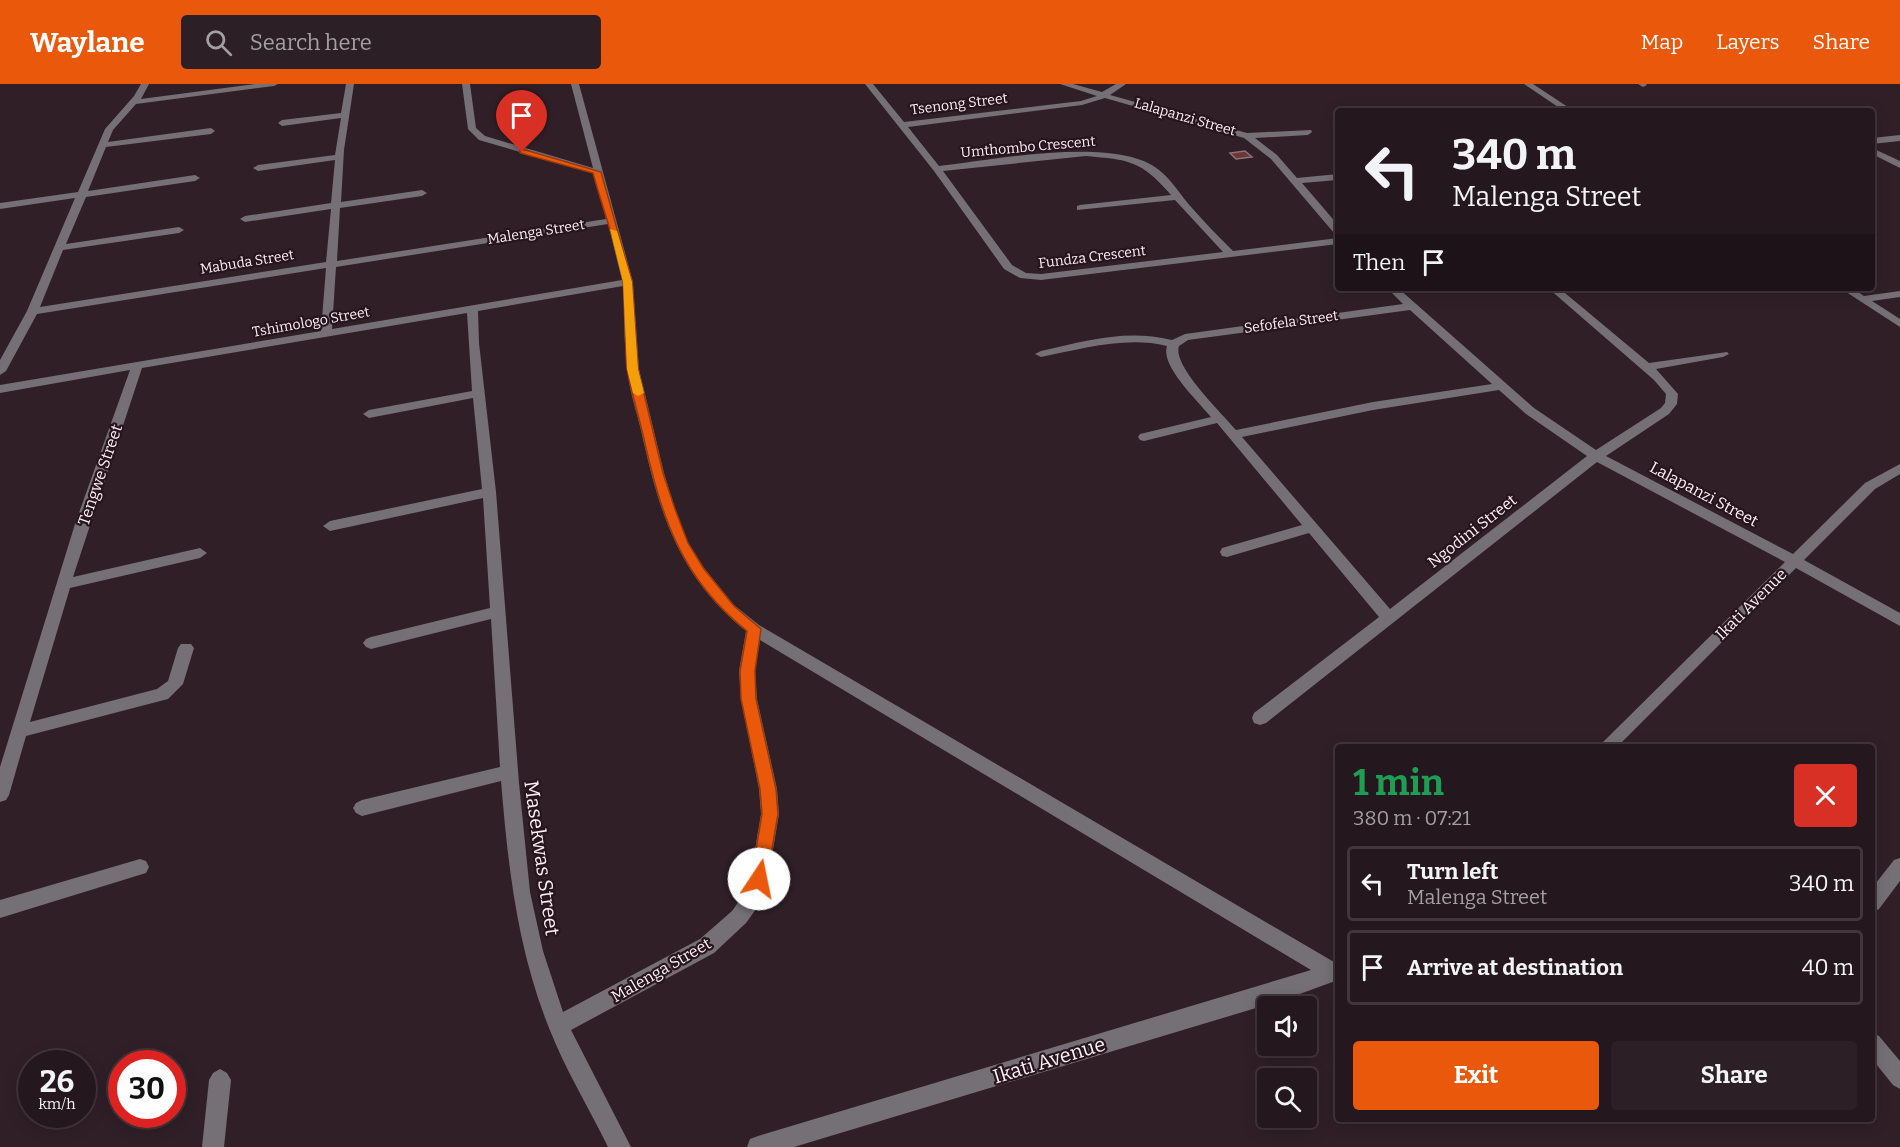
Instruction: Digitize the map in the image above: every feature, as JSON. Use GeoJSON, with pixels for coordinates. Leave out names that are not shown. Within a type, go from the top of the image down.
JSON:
{"type":"FeatureCollection","features":[{"type":"Feature","properties":{"kind":"street"},"geometry":{"type":"LineString","coordinates":[[0,371],[33,311],[109,129],[134,102],[145,84]]}},
{"type":"Feature","properties":{"kind":"street"},"geometry":{"type":"LineString","coordinates":[[134,102],[274,84]]}},
{"type":"Feature","properties":{"kind":"street"},"geometry":{"type":"LineString","coordinates":[[326,334],[340,157],[350,84]]}},
{"type":"Feature","properties":{"kind":"street"},"geometry":{"type":"LineString","coordinates":[[466,84],[472,129],[482,138],[597,172]]}},
{"type":"Feature","properties":{"kind":"street","name":"Malenga Street"},"geometry":{"type":"LineString","coordinates":[[558,1026],[688,958],[707,946],[739,917],[752,899],[759,879],[770,814],[768,789],[749,699],[747,671],[754,629],[729,609],[699,572],[681,543],[668,509],[657,473],[633,369],[628,282],[575,84]]}},
{"type":"Feature","properties":{"kind":"street","name":"Fundza Crescent"},"geometry":{"type":"LineString","coordinates":[[869,84],[937,169],[1008,267],[1024,276],[1041,277],[1335,241]]}},
{"type":"Feature","properties":{"kind":"street","name":"Lalapanzi Street"},"geometry":{"type":"LineString","coordinates":[[1064,84],[1247,136],[1264,148],[1335,228]]}},
{"type":"Feature","properties":{"kind":"street","name":"Tsenong Street"},"geometry":{"type":"LineString","coordinates":[[902,124],[1071,105],[1104,95],[1122,84]]}},
{"type":"Feature","properties":{"kind":"street"},"geometry":{"type":"LineString","coordinates":[[1528,84],[1565,108]]}},
{"type":"Feature","properties":{"kind":"street"},"geometry":{"type":"LineString","coordinates":[[282,123],[345,115]]}},
{"type":"Feature","properties":{"kind":"street"},"geometry":{"type":"LineString","coordinates":[[102,145],[211,131]]}},
{"type":"Feature","properties":{"kind":"street"},"geometry":{"type":"LineString","coordinates":[[1247,136],[1308,132]]}},
{"type":"Feature","properties":{"kind":"street"},"geometry":{"type":"LineString","coordinates":[[1875,141],[1900,138]]}},
{"type":"Feature","properties":{"kind":"street"},"geometry":{"type":"LineString","coordinates":[[1875,152],[1900,165]]}},
{"type":"Feature","properties":{"kind":"street","name":"Umthombo Crescent"},"geometry":{"type":"LineString","coordinates":[[937,169],[1071,155],[1112,154],[1147,166],[1162,178],[1204,229],[1230,253]]}},
{"type":"Feature","properties":{"kind":"street"},"geometry":{"type":"LineString","coordinates":[[258,168],[340,157]]}},
{"type":"Feature","properties":{"kind":"street"},"geometry":{"type":"LineString","coordinates":[[1295,181],[1335,177]]}},
{"type":"Feature","properties":{"kind":"street"},"geometry":{"type":"LineString","coordinates":[[0,206],[195,178]]}},
{"type":"Feature","properties":{"kind":"street"},"geometry":{"type":"LineString","coordinates":[[245,219],[422,193]]}},
{"type":"Feature","properties":{"kind":"street"},"geometry":{"type":"LineString","coordinates":[[1080,208],[1178,197]]}},
{"type":"Feature","properties":{"kind":"street","name":"Malenga Street"},"geometry":{"type":"LineString","coordinates":[[461,244],[610,221]]}},
{"type":"Feature","properties":{"kind":"street"},"geometry":{"type":"LineString","coordinates":[[59,248],[179,230]]}},
{"type":"Feature","properties":{"kind":"street","name":"Mabuda Street"},"geometry":{"type":"LineString","coordinates":[[33,311],[461,244]]}},
{"type":"Feature","properties":{"kind":"street","name":"Tshimologo Street"},"geometry":{"type":"LineString","coordinates":[[0,389],[628,282]]}},
{"type":"Feature","properties":{"kind":"street","name":"Lalapanzi Street"},"geometry":{"type":"LineString","coordinates":[[1395,291],[1552,430],[1595,457],[1795,561],[1900,620]]}},
{"type":"Feature","properties":{"kind":"street","name":"Ngodini Street"},"geometry":{"type":"LineString","coordinates":[[1260,718],[1390,619],[1595,457],[1665,411],[1671,404],[1672,394],[1647,367],[1558,291]]}},
{"type":"Feature","properties":{"kind":"street"},"geometry":{"type":"LineString","coordinates":[[1850,291],[1900,324]]}},
{"type":"Feature","properties":{"kind":"street"},"geometry":{"type":"LineString","coordinates":[[1863,299],[1900,294]]}},
{"type":"Feature","properties":{"kind":"street","name":"Sefofela Street"},"geometry":{"type":"LineString","coordinates":[[1173,344],[1185,337],[1206,333],[1412,306]]}},
{"type":"Feature","properties":{"kind":"street","name":"Masekwas Street"},"geometry":{"type":"LineString","coordinates":[[472,310],[489,492],[509,772],[521,892],[535,957],[558,1026],[620,1147]]}},
{"type":"Feature","properties":{"kind":"street"},"geometry":{"type":"LineString","coordinates":[[1041,354],[1122,338],[1148,338],[1173,344],[1172,358],[1179,371],[1390,619]]}},
{"type":"Feature","properties":{"kind":"street"},"geometry":{"type":"LineString","coordinates":[[1647,367],[1723,354]]}},
{"type":"Feature","properties":{"kind":"street","name":"Tengwe Street"},"geometry":{"type":"LineString","coordinates":[[0,795],[64,584],[137,366]]}},
{"type":"Feature","properties":{"kind":"street"},"geometry":{"type":"LineString","coordinates":[[1233,435],[1373,406],[1501,386]]}},
{"type":"Feature","properties":{"kind":"street"},"geometry":{"type":"LineString","coordinates":[[369,414],[478,393]]}},
{"type":"Feature","properties":{"kind":"street"},"geometry":{"type":"LineString","coordinates":[[1144,437],[1219,419]]}},
{"type":"Feature","properties":{"kind":"street","name":"Ikati Avenue"},"geometry":{"type":"LineString","coordinates":[[1609,744],[1870,486],[1900,468]]}},
{"type":"Feature","properties":{"kind":"street"},"geometry":{"type":"LineString","coordinates":[[330,526],[489,492]]}},
{"type":"Feature","properties":{"kind":"street"},"geometry":{"type":"LineString","coordinates":[[1227,552],[1312,527]]}},
{"type":"Feature","properties":{"kind":"street"},"geometry":{"type":"LineString","coordinates":[[64,584],[200,553]]}},
{"type":"Feature","properties":{"kind":"street"},"geometry":{"type":"LineString","coordinates":[[371,644],[498,612]]}},
{"type":"Feature","properties":{"kind":"street"},"geometry":{"type":"LineString","coordinates":[[754,629],[1335,970]]}},
{"type":"Feature","properties":{"kind":"street"},"geometry":{"type":"LineString","coordinates":[[20,730],[162,694],[175,684],[186,648]]}},
{"type":"Feature","properties":{"kind":"street","name":"Masekwas Street"},"geometry":{"type":"LineString","coordinates":[[362,808],[509,772]]}},
{"type":"Feature","properties":{"kind":"street"},"geometry":{"type":"LineString","coordinates":[[1875,899],[1900,866]]}},
{"type":"Feature","properties":{"kind":"street"},"geometry":{"type":"LineString","coordinates":[[0,909],[140,867]]}},
{"type":"Feature","properties":{"kind":"street","name":"Ikati Avenue"},"geometry":{"type":"LineString","coordinates":[[758,1147],[1286,989],[1335,971]]}},
{"type":"Feature","properties":{"kind":"street"},"geometry":{"type":"LineString","coordinates":[[1875,1047],[1900,1078]]}},
{"type":"Feature","properties":{"kind":"street"},"geometry":{"type":"LineString","coordinates":[[213,1147],[220,1080]]}},
{"type":"Feature","properties":{"kind":"building"},"geometry":{"type":"Polygon","coordinates":[[[1245,151],[1252,157],[1236,159],[1230,153],[1245,151]]]}},
{"type":"Feature","properties":{"kind":"slow traffic"},"geometry":{"type":"LineString","coordinates":[[613,231],[628,282],[633,369],[638,393]]}},
{"type":"Feature","properties":{"kind":"route"},"geometry":{"type":"LineString","coordinates":[[522,152],[597,172],[628,282],[633,369],[657,473],[668,509],[681,543],[699,572],[729,609],[754,629],[747,671],[749,699],[768,789],[770,814],[759,879]]}}]}
